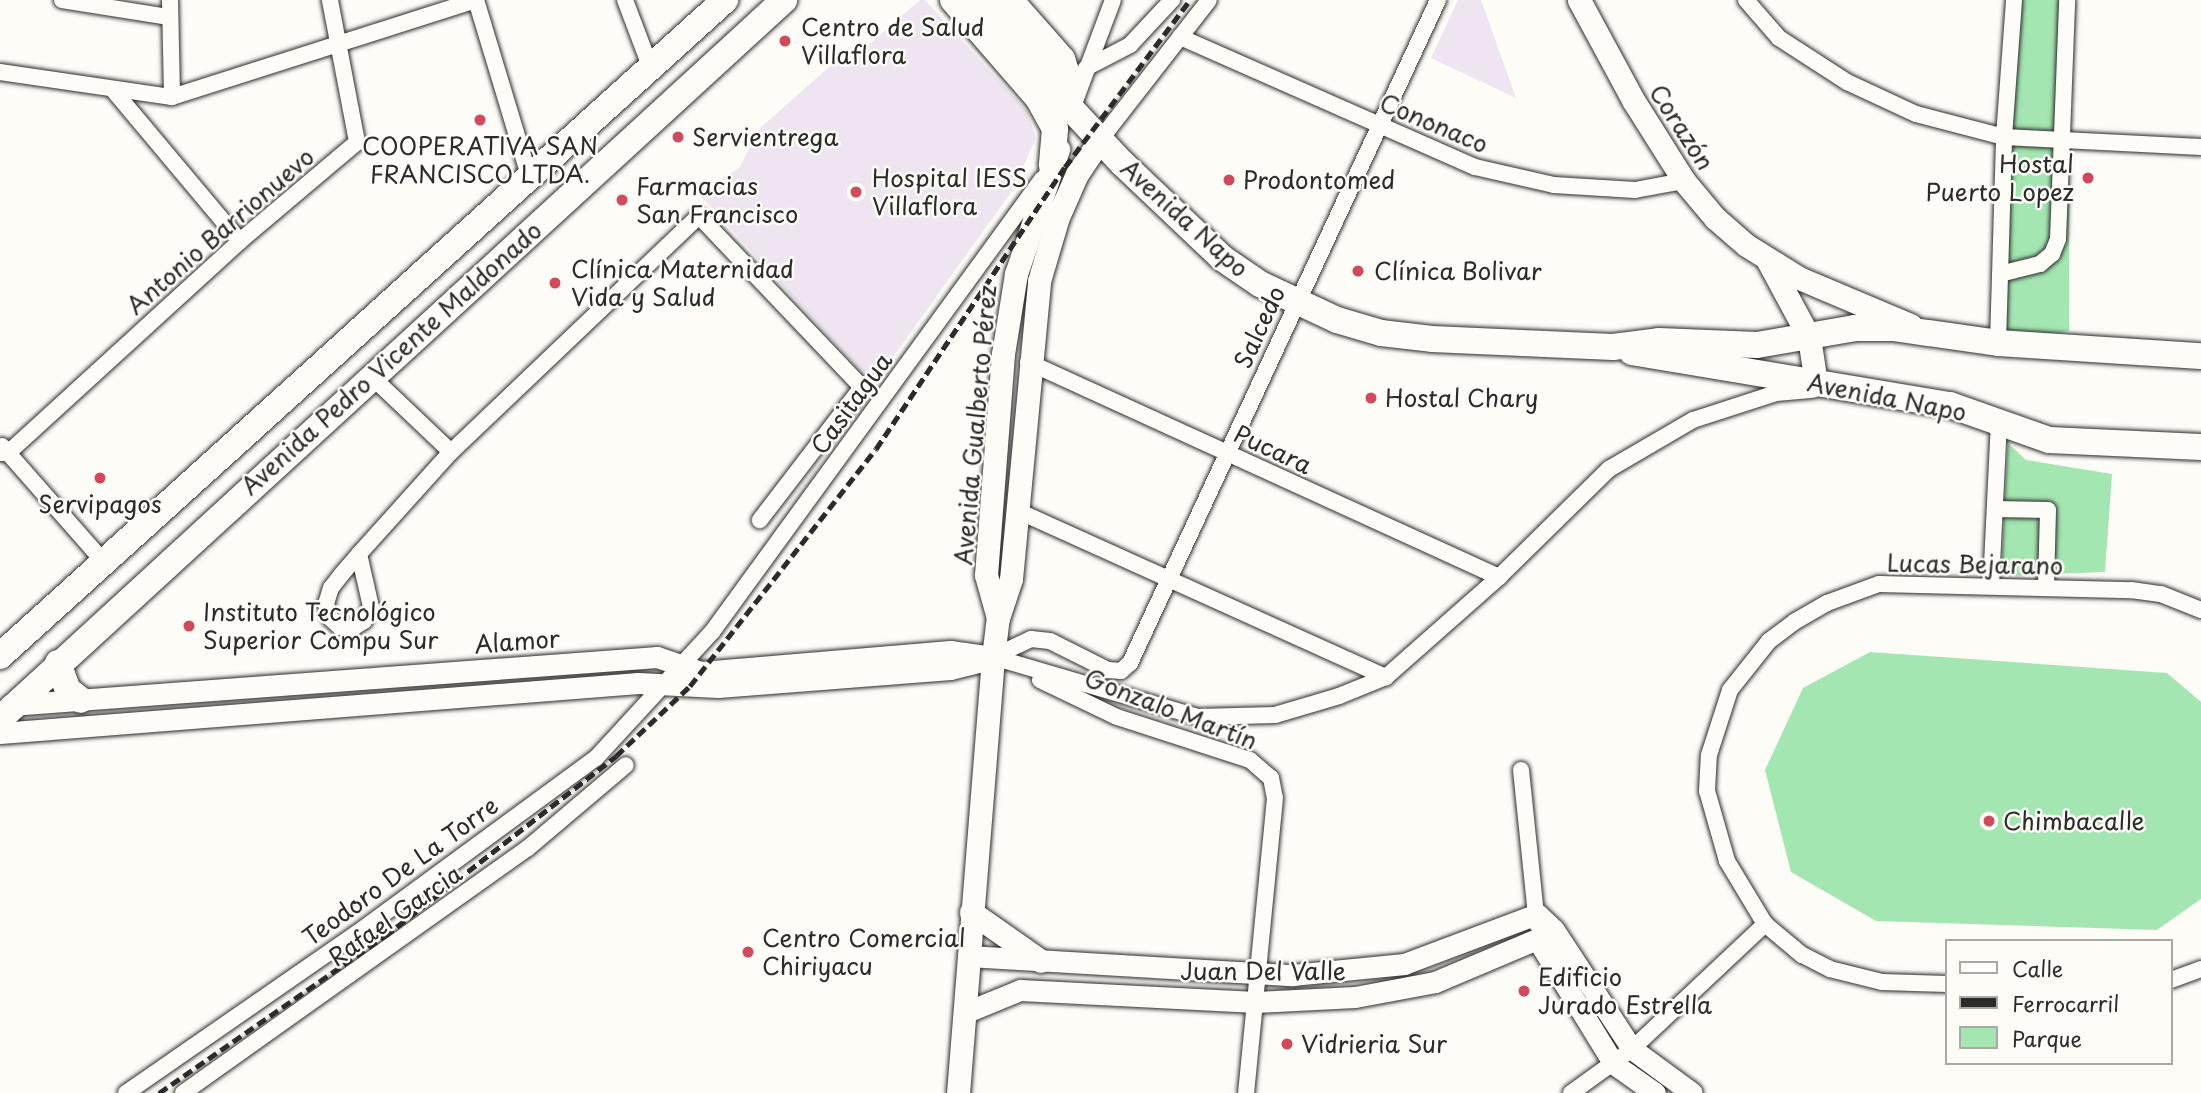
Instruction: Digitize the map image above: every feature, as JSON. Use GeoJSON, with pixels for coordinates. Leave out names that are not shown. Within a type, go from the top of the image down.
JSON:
{"type":"FeatureCollection","features":[{"type":"Feature","properties":{"kind":"main road","name":"Avenida Pedro Vicente Maldonado"},"geometry":{"type":"LineString","coordinates":[[0,656],[102,560],[725,0]]}},
{"type":"Feature","properties":{"kind":"main road","name":"Avenida Pedro Vicente Maldonado"},"geometry":{"type":"LineString","coordinates":[[6,709],[784,0]]}},
{"type":"Feature","properties":{"kind":"main road","name":"Avenida Napo"},"geometry":{"type":"LineString","coordinates":[[953,0],[1222,258],[1296,303],[1381,333],[1613,347],[1824,386],[1950,405],[2049,440],[2201,447]]}},
{"type":"Feature","properties":{"kind":"main road"},"geometry":{"type":"LineString","coordinates":[[983,0],[1039,68],[1058,102]]}},
{"type":"Feature","properties":{"kind":"main road"},"geometry":{"type":"LineString","coordinates":[[1010,0],[1062,59],[1066,71],[1058,102],[1052,165]]}},
{"type":"Feature","properties":{"kind":"main road","name":"Corazón"},"geometry":{"type":"LineString","coordinates":[[1579,0],[1633,100],[1684,181],[1720,223],[1768,261],[1853,303],[1930,330]]}},
{"type":"Feature","properties":{"kind":"main road","name":"Avenida Gualberto Pérez"},"geometry":{"type":"LineString","coordinates":[[998,618],[985,575],[1003,354],[1016,274],[1052,165],[1058,102]]}},
{"type":"Feature","properties":{"kind":"main road","name":"Avenida Gualberto Pérez"},"geometry":{"type":"LineString","coordinates":[[958,1093],[993,657],[998,618],[1011,579],[1028,362],[1039,281],[1058,217],[1077,174],[1100,140]]}},
{"type":"Feature","properties":{"kind":"main road","name":"Corazón"},"geometry":{"type":"LineString","coordinates":[[1768,261],[1809,337],[1824,386]]}},
{"type":"Feature","properties":{"kind":"main road","name":"Avenida Napo"},"geometry":{"type":"LineString","coordinates":[[1613,347],[1659,341],[1758,345],[1855,328],[1930,330],[1998,343],[2201,356]]}},
{"type":"Feature","properties":{"kind":"main road"},"geometry":{"type":"LineString","coordinates":[[58,663],[64,684],[80,699]]}},
{"type":"Feature","properties":{"kind":"main road"},"geometry":{"type":"LineString","coordinates":[[971,912],[1041,961]]}},
{"type":"Feature","properties":{"kind":"street"},"geometry":{"type":"LineString","coordinates":[[62,0],[169,8],[172,97]]}},
{"type":"Feature","properties":{"kind":"street","name":"Antonio Barrionuevo"},"geometry":{"type":"LineString","coordinates":[[3,450],[240,241],[357,142],[342,43],[330,0]]}},
{"type":"Feature","properties":{"kind":"street"},"geometry":{"type":"LineString","coordinates":[[0,72],[114,91],[172,97],[476,0],[529,175]]}},
{"type":"Feature","properties":{"kind":"street"},"geometry":{"type":"LineString","coordinates":[[625,0],[650,66]]}},
{"type":"Feature","properties":{"kind":"street","name":"Avenida Gualberto Pérez"},"geometry":{"type":"LineString","coordinates":[[1058,102],[1086,68],[1113,0]]}},
{"type":"Feature","properties":{"kind":"street"},"geometry":{"type":"LineString","coordinates":[[1086,68],[1130,45],[1172,0]]}},
{"type":"Feature","properties":{"kind":"street"},"geometry":{"type":"LineString","coordinates":[[1100,140],[1209,0]]}},
{"type":"Feature","properties":{"kind":"street","name":"Salcedo"},"geometry":{"type":"LineString","coordinates":[[993,657],[1031,639],[1050,641],[1108,670],[1121,671],[1130,663],[1378,124],[1438,0]]}},
{"type":"Feature","properties":{"kind":"street"},"geometry":{"type":"LineString","coordinates":[[1746,0],[1779,38],[1847,82],[1916,114],[2004,137],[2065,143],[2201,147]]}},
{"type":"Feature","properties":{"kind":"street"},"geometry":{"type":"LineString","coordinates":[[1998,343],[2004,137],[2014,0]]}},
{"type":"Feature","properties":{"kind":"street"},"geometry":{"type":"LineString","coordinates":[[2000,274],[2040,264],[2053,254],[2058,239],[2065,143],[2067,0]]}},
{"type":"Feature","properties":{"kind":"street","name":"Cononaco"},"geometry":{"type":"LineString","coordinates":[[1180,37],[1475,167],[1554,185],[1635,190],[1684,181]]}},
{"type":"Feature","properties":{"kind":"street"},"geometry":{"type":"LineString","coordinates":[[114,91],[240,241]]}},
{"type":"Feature","properties":{"kind":"street","name":"Casitagua"},"geometry":{"type":"LineString","coordinates":[[684,665],[1052,165]]}},
{"type":"Feature","properties":{"kind":"street"},"geometry":{"type":"LineString","coordinates":[[359,554],[451,452],[699,216],[862,387],[760,520]]}},
{"type":"Feature","properties":{"kind":"street","name":"Pucara"},"geometry":{"type":"LineString","coordinates":[[1028,362],[1499,577]]}},
{"type":"Feature","properties":{"kind":"street"},"geometry":{"type":"LineString","coordinates":[[371,376],[451,452]]}},
{"type":"Feature","properties":{"kind":"street"},"geometry":{"type":"LineString","coordinates":[[0,733],[667,684],[718,687],[950,669],[993,657],[1198,717],[1276,715],[1386,677],[1499,577],[1609,469],[1693,420],[1776,393],[1824,386]]}},
{"type":"Feature","properties":{"kind":"street"},"geometry":{"type":"LineString","coordinates":[[1991,585],[1998,422]]}},
{"type":"Feature","properties":{"kind":"street"},"geometry":{"type":"LineString","coordinates":[[3,450],[102,560]]}},
{"type":"Feature","properties":{"kind":"street"},"geometry":{"type":"LineString","coordinates":[[1995,509],[2048,510],[2046,587]]}},
{"type":"Feature","properties":{"kind":"street"},"geometry":{"type":"LineString","coordinates":[[1018,511],[1386,677]]}},
{"type":"Feature","properties":{"kind":"street","name":"Lucas Bejarano"},"geometry":{"type":"LineString","coordinates":[[1946,984],[1882,982],[1830,969],[1802,955],[1765,924],[1727,861],[1707,791],[1709,755],[1730,690],[1769,641],[1827,603],[1890,583],[2046,587],[2161,594],[2201,610]]}},
{"type":"Feature","properties":{"kind":"street","name":"Alamor"},"geometry":{"type":"LineString","coordinates":[[6,709],[80,699],[657,657],[701,671],[950,651],[993,657]]}},
{"type":"Feature","properties":{"kind":"street","name":"Gonzalo Martín"},"geometry":{"type":"LineString","coordinates":[[993,657],[1117,717],[1250,760],[1271,778],[1275,798],[1246,1093]]}},
{"type":"Feature","properties":{"kind":"street","name":"Teodoro De La Torre"},"geometry":{"type":"LineString","coordinates":[[126,1093],[356,934],[596,758],[684,665]]}},
{"type":"Feature","properties":{"kind":"street","name":"Rafael Garcia"},"geometry":{"type":"LineString","coordinates":[[183,1093],[528,848],[625,765]]}},
{"type":"Feature","properties":{"kind":"street"},"geometry":{"type":"LineString","coordinates":[[1521,770],[1537,914],[1614,1063],[1655,1093]]}},
{"type":"Feature","properties":{"kind":"street","name":"Juan Del Valle"},"geometry":{"type":"LineString","coordinates":[[968,956],[1256,976],[1404,964],[1537,914]]}},
{"type":"Feature","properties":{"kind":"street"},"geometry":{"type":"LineString","coordinates":[[1571,1093],[1632,1049],[1765,924]]}},
{"type":"Feature","properties":{"kind":"street"},"geometry":{"type":"LineString","coordinates":[[1546,935],[1632,1049],[1692,1093]]}},
{"type":"Feature","properties":{"kind":"street","name":"Juan Del Valle"},"geometry":{"type":"LineString","coordinates":[[964,1013],[1020,990],[1256,1002],[1355,997],[1404,989],[1489,962],[1546,935]]}},
{"type":"Feature","properties":{"kind":"street"},"geometry":{"type":"LineString","coordinates":[[2173,979],[2201,969]]}},
{"type":"Feature","properties":{"kind":"shaded area","name":"Hospital IESS Villaflora"},"geometry":{"type":"Polygon","coordinates":[[[920,0],[925,0],[1027,111],[1036,138],[1012,191],[873,385],[698,193],[739,168],[760,128],[836,61],[843,67],[920,0]]]}},
{"type":"Feature","properties":{"kind":"shaded area"},"geometry":{"type":"Polygon","coordinates":[[[1458,0],[1481,0],[1516,98],[1431,58],[1458,0]]]}},
{"type":"Feature","properties":{"kind":"green space"},"geometry":{"type":"Polygon","coordinates":[[[2012,0],[2070,0],[2069,331],[1998,343],[2012,0]]]}},
{"type":"Feature","properties":{"kind":"green space"},"geometry":{"type":"Polygon","coordinates":[[[2008,443],[2026,460],[2112,474],[2105,572],[2001,576],[2008,443]]]}},
{"type":"Feature","properties":{"kind":"green space","name":"Chimbacalle"},"geometry":{"type":"Polygon","coordinates":[[[1870,652],[2167,673],[2201,702],[2201,899],[2157,930],[1876,921],[1791,872],[1765,770],[1803,688],[1870,652]]]}},
{"type":"Feature","properties":{"kind":"railway"},"geometry":{"type":"LineString","coordinates":[[159,1093],[385,936],[616,756],[690,686],[876,449],[1065,167],[1190,0]]}},
{"type":"Feature","properties":{"kind":"place","name":"Centro de Salud Villaflora"},"geometry":{"type":"Point","coordinates":[785,41]}},
{"type":"Feature","properties":{"kind":"place","name":"COOPERATIVA SAN FRANCISCO LTDA."},"geometry":{"type":"Point","coordinates":[480,120]}},
{"type":"Feature","properties":{"kind":"place","name":"Servientrega"},"geometry":{"type":"Point","coordinates":[678,137]}},
{"type":"Feature","properties":{"kind":"place","name":"Hostal Puerto Lopez"},"geometry":{"type":"Point","coordinates":[2088,178]}},
{"type":"Feature","properties":{"kind":"place","name":"Prodontomed"},"geometry":{"type":"Point","coordinates":[1229,180]}},
{"type":"Feature","properties":{"kind":"place","name":"Hospital IESS Villaflora"},"geometry":{"type":"Point","coordinates":[856,192]}},
{"type":"Feature","properties":{"kind":"place","name":"Farmacias San Francisco"},"geometry":{"type":"Point","coordinates":[622,200]}},
{"type":"Feature","properties":{"kind":"place","name":"Clínica Bolivar"},"geometry":{"type":"Point","coordinates":[1358,271]}},
{"type":"Feature","properties":{"kind":"place","name":"Clínica Maternidad Vida y Salud"},"geometry":{"type":"Point","coordinates":[555,283]}},
{"type":"Feature","properties":{"kind":"place","name":"Hostal Chary"},"geometry":{"type":"Point","coordinates":[1371,398]}},
{"type":"Feature","properties":{"kind":"place","name":"Servipagos"},"geometry":{"type":"Point","coordinates":[100,478]}},
{"type":"Feature","properties":{"kind":"place","name":"Instituto Tecnológico Superior Compu Sur"},"geometry":{"type":"Point","coordinates":[189,626]}},
{"type":"Feature","properties":{"kind":"place","name":"Chimbacalle"},"geometry":{"type":"Point","coordinates":[1989,821]}},
{"type":"Feature","properties":{"kind":"place","name":"Centro Comercial Chiriyacu"},"geometry":{"type":"Point","coordinates":[748,952]}},
{"type":"Feature","properties":{"kind":"place","name":"Edificio Jurado Estrella"},"geometry":{"type":"Point","coordinates":[1524,991]}},
{"type":"Feature","properties":{"kind":"place","name":"Vidrieria Sur"},"geometry":{"type":"Point","coordinates":[1287,1044]}}]}
